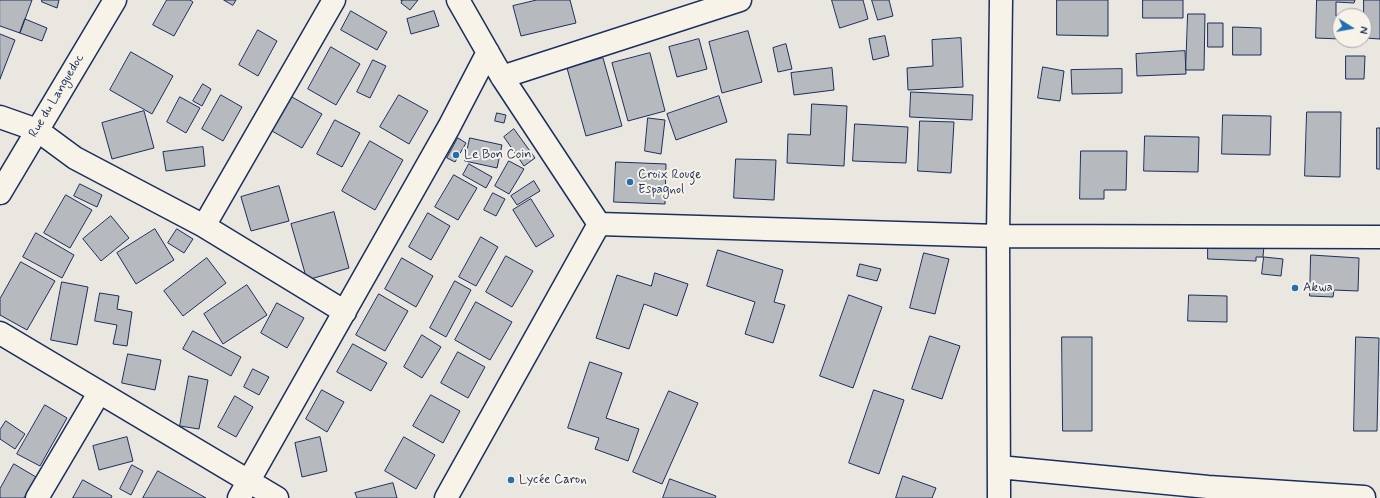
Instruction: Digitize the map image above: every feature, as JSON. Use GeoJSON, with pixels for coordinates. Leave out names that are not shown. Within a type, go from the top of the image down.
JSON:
{"type":"FeatureCollection","features":[{"type":"Feature","properties":{"kind":"street","name":"Rue du Languedoc"},"geometry":{"type":"LineString","coordinates":[[0,193],[116,0]]}},
{"type":"Feature","properties":{"kind":"street"},"geometry":{"type":"LineString","coordinates":[[204,226],[334,0]]}},
{"type":"Feature","properties":{"kind":"street"},"geometry":{"type":"LineString","coordinates":[[458,0],[502,77],[599,224]]}},
{"type":"Feature","properties":{"kind":"street"},"geometry":{"type":"LineString","coordinates":[[502,77],[740,0]]}},
{"type":"Feature","properties":{"kind":"street"},"geometry":{"type":"LineString","coordinates":[[999,498],[998,236],[1001,0]]}},
{"type":"Feature","properties":{"kind":"street"},"geometry":{"type":"LineString","coordinates":[[244,489],[449,127],[488,52]]}},
{"type":"Feature","properties":{"kind":"street"},"geometry":{"type":"LineString","coordinates":[[0,117],[37,130],[75,158],[204,226],[345,312]]}},
{"type":"Feature","properties":{"kind":"street"},"geometry":{"type":"LineString","coordinates":[[599,224],[998,236],[1380,237]]}},
{"type":"Feature","properties":{"kind":"street"},"geometry":{"type":"LineString","coordinates":[[446,498],[599,224]]}},
{"type":"Feature","properties":{"kind":"street"},"geometry":{"type":"LineString","coordinates":[[0,333],[99,393],[244,489],[277,498]]}},
{"type":"Feature","properties":{"kind":"street"},"geometry":{"type":"LineString","coordinates":[[36,498],[99,393]]}},
{"type":"Feature","properties":{"kind":"street"},"geometry":{"type":"LineString","coordinates":[[999,467],[1208,487],[1364,497]]}},
{"type":"Feature","properties":{"kind":"building"},"geometry":{"type":"Polygon","coordinates":[[[0,0],[32,0],[20,33],[0,26],[0,0]]]}},
{"type":"Feature","properties":{"kind":"building"},"geometry":{"type":"Polygon","coordinates":[[[42,0],[59,0],[57,8],[42,2],[42,0]]]}},
{"type":"Feature","properties":{"kind":"building"},"geometry":{"type":"Polygon","coordinates":[[[167,0],[190,0],[193,2],[174,36],[153,25],[167,0]]]}},
{"type":"Feature","properties":{"kind":"building"},"geometry":{"type":"Polygon","coordinates":[[[224,0],[236,0],[233,5],[224,0]]]}},
{"type":"Feature","properties":{"kind":"building"},"geometry":{"type":"Polygon","coordinates":[[[401,0],[418,0],[410,10],[401,3],[401,0]]]}},
{"type":"Feature","properties":{"kind":"building"},"geometry":{"type":"Polygon","coordinates":[[[537,0],[570,0],[576,23],[521,36],[513,6],[537,0]]]}},
{"type":"Feature","properties":{"kind":"building"},"geometry":{"type":"Polygon","coordinates":[[[832,0],[863,0],[868,19],[840,28],[832,0]]]}},
{"type":"Feature","properties":{"kind":"building"},"geometry":{"type":"Polygon","coordinates":[[[872,0],[889,0],[893,16],[878,20],[872,0]]]}},
{"type":"Feature","properties":{"kind":"building"},"geometry":{"type":"Polygon","coordinates":[[[1057,0],[1108,0],[1108,36],[1057,35],[1057,0]]]}},
{"type":"Feature","properties":{"kind":"building"},"geometry":{"type":"Polygon","coordinates":[[[1143,0],[1183,0],[1183,18],[1143,18],[1143,0]]]}},
{"type":"Feature","properties":{"kind":"building"},"geometry":{"type":"Polygon","coordinates":[[[1317,0],[1355,0],[1354,3],[1336,2],[1336,8],[1332,8],[1332,39],[1316,38],[1317,0]]]}},
{"type":"Feature","properties":{"kind":"building"},"geometry":{"type":"Polygon","coordinates":[[[1364,0],[1380,0],[1380,39],[1372,38],[1372,8],[1364,8],[1364,0]]]}},
{"type":"Feature","properties":{"kind":"building"},"geometry":{"type":"Polygon","coordinates":[[[351,11],[387,32],[377,50],[341,30],[351,11]]]}},
{"type":"Feature","properties":{"kind":"building"},"geometry":{"type":"Polygon","coordinates":[[[434,11],[439,26],[411,34],[407,19],[434,11]]]}},
{"type":"Feature","properties":{"kind":"building"},"geometry":{"type":"Polygon","coordinates":[[[1188,14],[1205,14],[1204,70],[1186,70],[1188,14]]]}},
{"type":"Feature","properties":{"kind":"building"},"geometry":{"type":"Polygon","coordinates":[[[25,19],[47,28],[42,41],[20,33],[25,19]]]}},
{"type":"Feature","properties":{"kind":"building"},"geometry":{"type":"Polygon","coordinates":[[[1208,23],[1223,23],[1223,47],[1208,47],[1208,23]]]}},
{"type":"Feature","properties":{"kind":"building"},"geometry":{"type":"Polygon","coordinates":[[[1233,27],[1261,28],[1261,55],[1233,55],[1233,27]]]}},
{"type":"Feature","properties":{"kind":"building"},"geometry":{"type":"Polygon","coordinates":[[[258,30],[277,41],[258,76],[239,65],[258,30]]]}},
{"type":"Feature","properties":{"kind":"building"},"geometry":{"type":"Polygon","coordinates":[[[748,31],[762,82],[722,93],[709,42],[748,31]]]}},
{"type":"Feature","properties":{"kind":"building"},"geometry":{"type":"Polygon","coordinates":[[[0,34],[15,40],[0,79],[0,34]]]}},
{"type":"Feature","properties":{"kind":"building"},"geometry":{"type":"Polygon","coordinates":[[[885,36],[889,56],[873,60],[869,39],[885,36]]]}},
{"type":"Feature","properties":{"kind":"building"},"geometry":{"type":"Polygon","coordinates":[[[961,38],[963,87],[908,90],[907,68],[933,66],[932,40],[961,38]]]}},
{"type":"Feature","properties":{"kind":"building"},"geometry":{"type":"Polygon","coordinates":[[[699,39],[707,69],[677,77],[669,47],[699,39]]]}},
{"type":"Feature","properties":{"kind":"building"},"geometry":{"type":"Polygon","coordinates":[[[786,44],[792,69],[778,72],[773,48],[786,44]]]}},
{"type":"Feature","properties":{"kind":"building"},"geometry":{"type":"Polygon","coordinates":[[[331,47],[360,64],[336,105],[308,89],[331,47]]]}},
{"type":"Feature","properties":{"kind":"building"},"geometry":{"type":"Polygon","coordinates":[[[1185,51],[1186,74],[1137,76],[1136,54],[1185,51]]]}},
{"type":"Feature","properties":{"kind":"building"},"geometry":{"type":"Polygon","coordinates":[[[131,52],[173,76],[152,114],[110,90],[131,52]]]}},
{"type":"Feature","properties":{"kind":"building"},"geometry":{"type":"Polygon","coordinates":[[[650,53],[665,111],[628,121],[612,63],[650,53]]]}},
{"type":"Feature","properties":{"kind":"building"},"geometry":{"type":"Polygon","coordinates":[[[1346,56],[1365,56],[1364,79],[1346,79],[1346,56]]]}},
{"type":"Feature","properties":{"kind":"building"},"geometry":{"type":"Polygon","coordinates":[[[603,58],[622,126],[586,136],[567,68],[603,58]]]}},
{"type":"Feature","properties":{"kind":"building"},"geometry":{"type":"Polygon","coordinates":[[[373,60],[386,66],[370,98],[357,92],[373,60]]]}},
{"type":"Feature","properties":{"kind":"building"},"geometry":{"type":"Polygon","coordinates":[[[1043,67],[1064,71],[1060,101],[1038,98],[1043,67]]]}},
{"type":"Feature","properties":{"kind":"building"},"geometry":{"type":"Polygon","coordinates":[[[832,68],[834,90],[794,95],[791,73],[832,68]]]}},
{"type":"Feature","properties":{"kind":"building"},"geometry":{"type":"Polygon","coordinates":[[[1122,69],[1122,93],[1072,94],[1071,70],[1122,69]]]}},
{"type":"Feature","properties":{"kind":"building"},"geometry":{"type":"Polygon","coordinates":[[[203,84],[211,89],[202,106],[193,101],[203,84]]]}},
{"type":"Feature","properties":{"kind":"building"},"geometry":{"type":"Polygon","coordinates":[[[911,92],[973,95],[972,120],[910,117],[911,92]]]}},
{"type":"Feature","properties":{"kind":"building"},"geometry":{"type":"Polygon","coordinates":[[[221,95],[242,107],[223,141],[202,129],[221,95]]]}},
{"type":"Feature","properties":{"kind":"building"},"geometry":{"type":"Polygon","coordinates":[[[399,95],[428,111],[409,144],[380,127],[399,95]]]}},
{"type":"Feature","properties":{"kind":"building"},"geometry":{"type":"Polygon","coordinates":[[[719,96],[727,122],[676,140],[667,114],[719,96]]]}},
{"type":"Feature","properties":{"kind":"building"},"geometry":{"type":"Polygon","coordinates":[[[180,97],[200,108],[186,133],[167,122],[180,97]]]}},
{"type":"Feature","properties":{"kind":"building"},"geometry":{"type":"Polygon","coordinates":[[[292,97],[322,114],[302,148],[272,131],[292,97]]]}},
{"type":"Feature","properties":{"kind":"building"},"geometry":{"type":"Polygon","coordinates":[[[812,104],[847,106],[844,166],[787,163],[788,134],[810,135],[812,104]]]}},
{"type":"Feature","properties":{"kind":"building"},"geometry":{"type":"Polygon","coordinates":[[[144,111],[154,148],[112,159],[102,123],[144,111]]]}},
{"type":"Feature","properties":{"kind":"building"},"geometry":{"type":"Polygon","coordinates":[[[1307,112],[1341,112],[1340,177],[1305,176],[1307,112]]]}},
{"type":"Feature","properties":{"kind":"building"},"geometry":{"type":"Polygon","coordinates":[[[497,113],[506,115],[504,123],[495,121],[497,113]]]}},
{"type":"Feature","properties":{"kind":"building"},"geometry":{"type":"Polygon","coordinates":[[[1223,115],[1271,116],[1270,155],[1222,154],[1223,115]]]}},
{"type":"Feature","properties":{"kind":"building"},"geometry":{"type":"Polygon","coordinates":[[[648,118],[665,120],[661,154],[645,151],[648,118]]]}},
{"type":"Feature","properties":{"kind":"building"},"geometry":{"type":"Polygon","coordinates":[[[335,120],[360,133],[342,167],[317,154],[335,120]]]}},
{"type":"Feature","properties":{"kind":"building"},"geometry":{"type":"Polygon","coordinates":[[[920,121],[954,122],[951,173],[918,171],[920,121]]]}},
{"type":"Feature","properties":{"kind":"building"},"geometry":{"type":"Polygon","coordinates":[[[855,124],[908,127],[906,163],[853,161],[855,124]]]}},
{"type":"Feature","properties":{"kind":"building"},"geometry":{"type":"Polygon","coordinates":[[[1377,128],[1380,128],[1380,169],[1377,169],[1377,128]]]}},
{"type":"Feature","properties":{"kind":"building"},"geometry":{"type":"Polygon","coordinates":[[[514,129],[535,158],[524,166],[504,137],[514,129]]]}},
{"type":"Feature","properties":{"kind":"building"},"geometry":{"type":"Polygon","coordinates":[[[1145,136],[1199,137],[1198,172],[1144,171],[1145,136]]]}},
{"type":"Feature","properties":{"kind":"building"},"geometry":{"type":"Polygon","coordinates":[[[458,138],[466,143],[455,162],[447,158],[458,138]]]}},
{"type":"Feature","properties":{"kind":"building"},"geometry":{"type":"Polygon","coordinates":[[[470,138],[502,145],[497,168],[465,161],[470,138]]]}},
{"type":"Feature","properties":{"kind":"building"},"geometry":{"type":"Polygon","coordinates":[[[370,141],[403,160],[375,210],[342,191],[370,141]]]}},
{"type":"Feature","properties":{"kind":"building"},"geometry":{"type":"Polygon","coordinates":[[[203,147],[205,166],[166,171],[163,152],[203,147]]]}},
{"type":"Feature","properties":{"kind":"building"},"geometry":{"type":"Polygon","coordinates":[[[1081,151],[1127,151],[1126,190],[1104,190],[1104,199],[1080,199],[1081,151]]]}},
{"type":"Feature","properties":{"kind":"building"},"geometry":{"type":"Polygon","coordinates":[[[736,159],[776,160],[774,200],[734,198],[736,159]]]}},
{"type":"Feature","properties":{"kind":"building"},"geometry":{"type":"Polygon","coordinates":[[[509,161],[524,169],[509,194],[495,186],[509,161]]]}},
{"type":"Feature","properties":{"kind":"building"},"geometry":{"type":"Polygon","coordinates":[[[616,162],[666,164],[665,204],[614,202],[616,162]]]}},
{"type":"Feature","properties":{"kind":"building"},"geometry":{"type":"Polygon","coordinates":[[[469,164],[492,177],[486,188],[463,175],[469,164]]]}},
{"type":"Feature","properties":{"kind":"building"},"geometry":{"type":"Polygon","coordinates":[[[454,175],[477,188],[458,220],[435,207],[454,175]]]}},
{"type":"Feature","properties":{"kind":"building"},"geometry":{"type":"Polygon","coordinates":[[[534,181],[540,191],[517,205],[511,196],[534,181]]]}},
{"type":"Feature","properties":{"kind":"building"},"geometry":{"type":"Polygon","coordinates":[[[80,184],[102,195],[97,207],[74,196],[80,184]]]}},
{"type":"Feature","properties":{"kind":"building"},"geometry":{"type":"Polygon","coordinates":[[[279,186],[289,221],[251,231],[241,197],[279,186]]]}},
{"type":"Feature","properties":{"kind":"building"},"geometry":{"type":"Polygon","coordinates":[[[493,193],[505,199],[496,216],[484,210],[493,193]]]}},
{"type":"Feature","properties":{"kind":"building"},"geometry":{"type":"Polygon","coordinates":[[[66,195],[92,210],[70,248],[44,233],[66,195]]]}},
{"type":"Feature","properties":{"kind":"building"},"geometry":{"type":"Polygon","coordinates":[[[531,199],[554,236],[536,247],[513,210],[531,199]]]}},
{"type":"Feature","properties":{"kind":"building"},"geometry":{"type":"Polygon","coordinates":[[[334,212],[349,268],[307,280],[291,224],[334,212]]]}},
{"type":"Feature","properties":{"kind":"building"},"geometry":{"type":"Polygon","coordinates":[[[428,213],[450,226],[431,260],[409,247],[428,213]]]}},
{"type":"Feature","properties":{"kind":"building"},"geometry":{"type":"Polygon","coordinates":[[[111,216],[129,238],[101,261],[83,239],[111,216]]]}},
{"type":"Feature","properties":{"kind":"building"},"geometry":{"type":"Polygon","coordinates":[[[155,229],[174,260],[136,284],[117,253],[155,229]]]}},
{"type":"Feature","properties":{"kind":"building"},"geometry":{"type":"Polygon","coordinates":[[[177,229],[193,239],[184,253],[168,243],[177,229]]]}},
{"type":"Feature","properties":{"kind":"building"},"geometry":{"type":"Polygon","coordinates":[[[36,233],[74,255],[62,278],[23,257],[36,233]]]}},
{"type":"Feature","properties":{"kind":"building"},"geometry":{"type":"Polygon","coordinates":[[[481,237],[498,247],[476,286],[459,277],[481,237]]]}},
{"type":"Feature","properties":{"kind":"building"},"geometry":{"type":"Polygon","coordinates":[[[1208,244],[1264,245],[1263,257],[1256,257],[1256,261],[1208,259],[1208,244]]]}},
{"type":"Feature","properties":{"kind":"building"},"geometry":{"type":"Polygon","coordinates":[[[718,250],[783,270],[774,302],[785,305],[773,343],[745,334],[755,302],[707,286],[718,250]]]}},
{"type":"Feature","properties":{"kind":"building"},"geometry":{"type":"Polygon","coordinates":[[[924,253],[949,259],[935,314],[910,308],[924,253]]]}},
{"type":"Feature","properties":{"kind":"building"},"geometry":{"type":"Polygon","coordinates":[[[1311,255],[1359,258],[1358,291],[1334,290],[1333,297],[1310,296],[1311,255]]]}},
{"type":"Feature","properties":{"kind":"building"},"geometry":{"type":"Polygon","coordinates":[[[506,256],[533,271],[512,307],[486,292],[506,256]]]}},
{"type":"Feature","properties":{"kind":"building"},"geometry":{"type":"Polygon","coordinates":[[[1264,257],[1283,259],[1281,276],[1262,274],[1264,257]]]}},
{"type":"Feature","properties":{"kind":"building"},"geometry":{"type":"Polygon","coordinates":[[[207,258],[226,283],[183,316],[164,291],[207,258]]]}},
{"type":"Feature","properties":{"kind":"building"},"geometry":{"type":"Polygon","coordinates":[[[402,258],[433,276],[416,307],[385,289],[402,258]]]}},
{"type":"Feature","properties":{"kind":"building"},"geometry":{"type":"Polygon","coordinates":[[[21,262],[55,281],[27,330],[0,315],[0,299],[21,262]]]}},
{"type":"Feature","properties":{"kind":"building"},"geometry":{"type":"Polygon","coordinates":[[[860,264],[881,269],[877,281],[857,276],[860,264]]]}},
{"type":"Feature","properties":{"kind":"building"},"geometry":{"type":"Polygon","coordinates":[[[655,273],[688,284],[677,316],[644,304],[629,349],[596,338],[617,275],[651,286],[655,273]]]}},
{"type":"Feature","properties":{"kind":"building"},"geometry":{"type":"Polygon","coordinates":[[[455,281],[471,290],[446,337],[430,328],[455,281]]]}},
{"type":"Feature","properties":{"kind":"building"},"geometry":{"type":"Polygon","coordinates":[[[62,282],[88,287],[77,345],[51,340],[62,282]]]}},
{"type":"Feature","properties":{"kind":"building"},"geometry":{"type":"Polygon","coordinates":[[[247,285],[267,315],[223,344],[204,314],[247,285]]]}},
{"type":"Feature","properties":{"kind":"building"},"geometry":{"type":"Polygon","coordinates":[[[100,293],[119,296],[117,309],[132,312],[127,346],[113,344],[117,325],[95,321],[100,293]]]}},
{"type":"Feature","properties":{"kind":"building"},"geometry":{"type":"Polygon","coordinates":[[[379,294],[408,311],[385,351],[356,335],[379,294]]]}},
{"type":"Feature","properties":{"kind":"building"},"geometry":{"type":"Polygon","coordinates":[[[849,295],[882,307],[853,388],[820,376],[849,295]]]}},
{"type":"Feature","properties":{"kind":"building"},"geometry":{"type":"Polygon","coordinates":[[[1189,295],[1227,296],[1227,322],[1188,321],[1189,295]]]}},
{"type":"Feature","properties":{"kind":"building"},"geometry":{"type":"Polygon","coordinates":[[[476,302],[512,322],[490,360],[455,340],[476,302]]]}},
{"type":"Feature","properties":{"kind":"building"},"geometry":{"type":"Polygon","coordinates":[[[277,303],[304,318],[287,348],[261,333],[277,303]]]}},
{"type":"Feature","properties":{"kind":"building"},"geometry":{"type":"Polygon","coordinates":[[[193,331],[241,357],[231,376],[183,349],[193,331]]]}},
{"type":"Feature","properties":{"kind":"building"},"geometry":{"type":"Polygon","coordinates":[[[422,335],[441,347],[422,378],[404,367],[422,335]]]}},
{"type":"Feature","properties":{"kind":"building"},"geometry":{"type":"Polygon","coordinates":[[[930,336],[960,346],[942,399],[912,389],[930,336]]]}},
{"type":"Feature","properties":{"kind":"building"},"geometry":{"type":"Polygon","coordinates":[[[1062,337],[1092,337],[1092,431],[1063,431],[1062,337]]]}},
{"type":"Feature","properties":{"kind":"building"},"geometry":{"type":"Polygon","coordinates":[[[1356,337],[1379,338],[1377,431],[1354,431],[1356,337]]]}},
{"type":"Feature","properties":{"kind":"building"},"geometry":{"type":"Polygon","coordinates":[[[353,344],[387,363],[371,391],[337,372],[353,344]]]}},
{"type":"Feature","properties":{"kind":"building"},"geometry":{"type":"Polygon","coordinates":[[[458,352],[485,367],[468,398],[441,383],[458,352]]]}},
{"type":"Feature","properties":{"kind":"building"},"geometry":{"type":"Polygon","coordinates":[[[128,354],[161,360],[155,390],[122,383],[128,354]]]}},
{"type":"Feature","properties":{"kind":"building"},"geometry":{"type":"Polygon","coordinates":[[[590,362],[622,373],[606,418],[639,429],[628,461],[595,449],[599,438],[568,428],[590,362]]]}},
{"type":"Feature","properties":{"kind":"building"},"geometry":{"type":"Polygon","coordinates":[[[253,369],[269,377],[259,395],[244,387],[253,369]]]}},
{"type":"Feature","properties":{"kind":"building"},"geometry":{"type":"Polygon","coordinates":[[[189,376],[208,380],[199,429],[180,426],[189,376]]]}},
{"type":"Feature","properties":{"kind":"building"},"geometry":{"type":"Polygon","coordinates":[[[322,390],[344,402],[327,432],[306,419],[322,390]]]}},
{"type":"Feature","properties":{"kind":"building"},"geometry":{"type":"Polygon","coordinates":[[[874,390],[904,400],[879,474],[849,463],[874,390]]]}},
{"type":"Feature","properties":{"kind":"building"},"geometry":{"type":"Polygon","coordinates":[[[669,391],[698,403],[662,484],[633,472],[669,391]]]}},
{"type":"Feature","properties":{"kind":"building"},"geometry":{"type":"Polygon","coordinates":[[[431,395],[460,411],[443,443],[413,426],[431,395]]]}},
{"type":"Feature","properties":{"kind":"building"},"geometry":{"type":"Polygon","coordinates":[[[235,396],[253,407],[236,437],[218,427],[235,396]]]}},
{"type":"Feature","properties":{"kind":"building"},"geometry":{"type":"Polygon","coordinates":[[[45,405],[67,418],[40,466],[17,454],[45,405]]]}},
{"type":"Feature","properties":{"kind":"building"},"geometry":{"type":"Polygon","coordinates":[[[6,421],[25,434],[15,449],[0,439],[0,430],[6,421]]]}},
{"type":"Feature","properties":{"kind":"building"},"geometry":{"type":"Polygon","coordinates":[[[127,437],[133,461],[99,470],[93,446],[127,437]]]}},
{"type":"Feature","properties":{"kind":"building"},"geometry":{"type":"Polygon","coordinates":[[[320,437],[327,471],[302,477],[295,443],[320,437]]]}},
{"type":"Feature","properties":{"kind":"building"},"geometry":{"type":"Polygon","coordinates":[[[404,437],[435,455],[416,489],[385,471],[404,437]]]}},
{"type":"Feature","properties":{"kind":"building"},"geometry":{"type":"Polygon","coordinates":[[[14,464],[36,477],[24,498],[0,498],[0,489],[14,464]]]}},
{"type":"Feature","properties":{"kind":"building"},"geometry":{"type":"Polygon","coordinates":[[[132,465],[143,471],[131,495],[120,489],[132,465]]]}},
{"type":"Feature","properties":{"kind":"building"},"geometry":{"type":"Polygon","coordinates":[[[158,471],[206,498],[143,498],[158,471]]]}},
{"type":"Feature","properties":{"kind":"building"},"geometry":{"type":"Polygon","coordinates":[[[903,476],[936,488],[932,498],[896,498],[903,476]]]}},
{"type":"Feature","properties":{"kind":"building"},"geometry":{"type":"Polygon","coordinates":[[[670,479],[716,496],[715,498],[663,498],[670,479]]]}},
{"type":"Feature","properties":{"kind":"building"},"geometry":{"type":"Polygon","coordinates":[[[83,480],[112,496],[111,498],[73,498],[83,480]]]}},
{"type":"Feature","properties":{"kind":"building"},"geometry":{"type":"Polygon","coordinates":[[[393,483],[397,498],[357,498],[355,493],[393,483]]]}},
{"type":"Feature","properties":{"kind":"place","name":"Le Bon Coin"},"geometry":{"type":"Point","coordinates":[456,155]}},
{"type":"Feature","properties":{"kind":"place","name":"Croix Rouge Espagnol"},"geometry":{"type":"Point","coordinates":[630,182]}},
{"type":"Feature","properties":{"kind":"place","name":"Akwa"},"geometry":{"type":"Point","coordinates":[1295,288]}},
{"type":"Feature","properties":{"kind":"place","name":"Lycée Caron"},"geometry":{"type":"Point","coordinates":[511,480]}}]}
